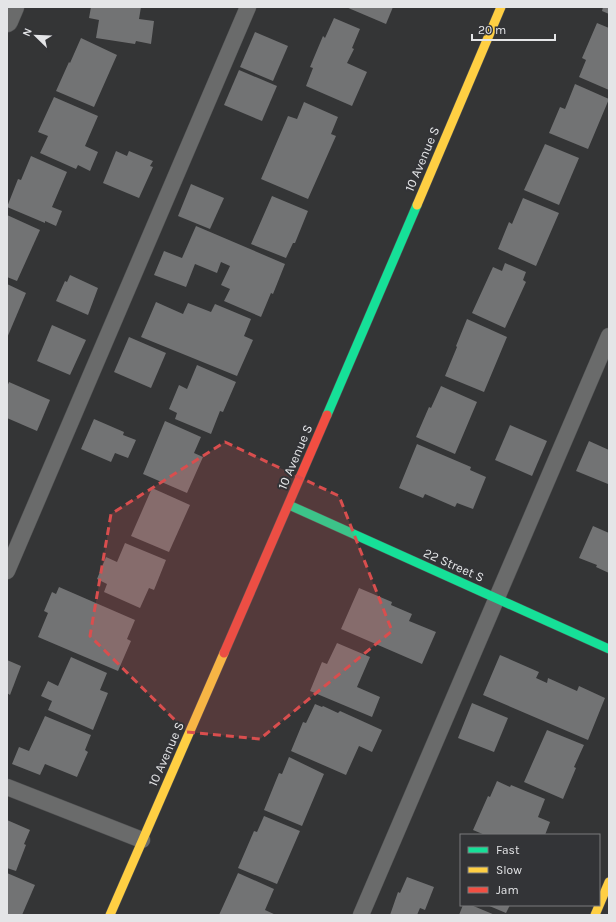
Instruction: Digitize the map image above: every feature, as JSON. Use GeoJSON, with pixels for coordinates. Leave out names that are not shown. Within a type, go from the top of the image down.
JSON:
{"type":"FeatureCollection","features":[{"type":"Feature","properties":{"kind":"street"},"geometry":{"type":"LineString","coordinates":[[7,21],[13,7]]}},
{"type":"Feature","properties":{"kind":"street","name":"10 Avenue S"},"geometry":{"type":"LineString","coordinates":[[110,915],[289,505],[500,7]]}},
{"type":"Feature","properties":{"kind":"street","name":"22 Street S"},"geometry":{"type":"LineString","coordinates":[[289,505],[609,649]]}},
{"type":"Feature","properties":{"kind":"street"},"geometry":{"type":"LineString","coordinates":[[600,903],[609,882]]}},
{"type":"Feature","properties":{"kind":"lane"},"geometry":{"type":"LineString","coordinates":[[7,571],[248,7]]}},
{"type":"Feature","properties":{"kind":"lane"},"geometry":{"type":"LineString","coordinates":[[361,915],[609,336]]}},
{"type":"Feature","properties":{"kind":"lane"},"geometry":{"type":"LineString","coordinates":[[7,787],[142,840]]}},
{"type":"Feature","properties":{"kind":"highlighted area"},"geometry":{"type":"Polygon","coordinates":[[[225,442],[339,496],[392,631],[260,739],[187,732],[90,636],[111,514],[225,442]]]}},
{"type":"Feature","properties":{"kind":"building"},"geometry":{"type":"Polygon","coordinates":[[[91,7],[141,7],[139,19],[154,21],[151,44],[136,41],[135,44],[96,38],[99,20],[89,18],[91,7]]]}},
{"type":"Feature","properties":{"kind":"building"},"geometry":{"type":"Polygon","coordinates":[[[346,7],[393,7],[386,24],[346,7]]]}},
{"type":"Feature","properties":{"kind":"building"},"geometry":{"type":"Polygon","coordinates":[[[603,7],[609,7],[609,14],[602,11],[603,7]]]}},
{"type":"Feature","properties":{"kind":"building"},"geometry":{"type":"Polygon","coordinates":[[[334,18],[360,29],[352,48],[354,49],[347,63],[367,72],[352,106],[306,86],[313,68],[310,67],[323,36],[325,38],[334,18]]]}},
{"type":"Feature","properties":{"kind":"building"},"geometry":{"type":"Polygon","coordinates":[[[597,23],[609,28],[609,90],[579,77],[586,60],[582,58],[597,23]]]}},
{"type":"Feature","properties":{"kind":"building"},"geometry":{"type":"Polygon","coordinates":[[[255,32],[288,46],[273,81],[240,67],[255,32]]]}},
{"type":"Feature","properties":{"kind":"building"},"geometry":{"type":"Polygon","coordinates":[[[81,38],[117,55],[94,107],[56,91],[81,38]]]}},
{"type":"Feature","properties":{"kind":"building"},"geometry":{"type":"Polygon","coordinates":[[[239,70],[277,86],[262,121],[224,105],[239,70]]]}},
{"type":"Feature","properties":{"kind":"building"},"geometry":{"type":"Polygon","coordinates":[[[575,84],[609,99],[588,149],[549,133],[560,107],[565,109],[575,84]]]}},
{"type":"Feature","properties":{"kind":"building"},"geometry":{"type":"Polygon","coordinates":[[[54,97],[98,116],[85,146],[98,152],[90,171],[78,165],[76,169],[40,153],[48,136],[38,132],[54,97]]]}},
{"type":"Feature","properties":{"kind":"building"},"geometry":{"type":"Polygon","coordinates":[[[304,102],[338,117],[331,134],[336,136],[308,199],[261,179],[288,116],[297,119],[304,102]]]}},
{"type":"Feature","properties":{"kind":"building"},"geometry":{"type":"Polygon","coordinates":[[[545,144],[579,158],[559,205],[524,190],[545,144]]]}},
{"type":"Feature","properties":{"kind":"building"},"geometry":{"type":"Polygon","coordinates":[[[116,151],[127,156],[129,151],[153,161],[150,166],[153,167],[139,198],[103,183],[116,151]]]}},
{"type":"Feature","properties":{"kind":"building"},"geometry":{"type":"Polygon","coordinates":[[[31,156],[67,172],[52,207],[62,211],[56,226],[7,207],[18,179],[21,180],[31,156]]]}},
{"type":"Feature","properties":{"kind":"building"},"geometry":{"type":"Polygon","coordinates":[[[191,184],[224,198],[210,229],[178,216],[191,184]]]}},
{"type":"Feature","properties":{"kind":"building"},"geometry":{"type":"Polygon","coordinates":[[[272,196],[308,211],[295,243],[293,243],[286,258],[251,244],[272,196]]]}},
{"type":"Feature","properties":{"kind":"building"},"geometry":{"type":"Polygon","coordinates":[[[523,198],[559,213],[536,266],[498,249],[509,222],[512,224],[523,198]]]}},
{"type":"Feature","properties":{"kind":"building"},"geometry":{"type":"Polygon","coordinates":[[[7,215],[40,230],[17,281],[7,277],[7,215]]]}},
{"type":"Feature","properties":{"kind":"building"},"geometry":{"type":"Polygon","coordinates":[[[196,226],[285,264],[273,294],[271,293],[261,317],[224,301],[230,289],[221,285],[230,266],[221,262],[217,273],[195,264],[186,287],[154,275],[164,251],[182,258],[196,226]]]}},
{"type":"Feature","properties":{"kind":"building"},"geometry":{"type":"Polygon","coordinates":[[[505,263],[526,272],[523,280],[526,282],[505,328],[472,313],[493,267],[502,271],[505,263]]]}},
{"type":"Feature","properties":{"kind":"building"},"geometry":{"type":"Polygon","coordinates":[[[70,275],[98,288],[88,315],[56,301],[65,281],[67,282],[70,275]]]}},
{"type":"Feature","properties":{"kind":"building"},"geometry":{"type":"Polygon","coordinates":[[[7,284],[26,293],[7,338],[7,284]]]}},
{"type":"Feature","properties":{"kind":"building"},"geometry":{"type":"Polygon","coordinates":[[[156,302],[183,314],[188,303],[211,312],[215,304],[251,319],[244,336],[253,340],[237,376],[141,337],[156,302]]]}},
{"type":"Feature","properties":{"kind":"building"},"geometry":{"type":"Polygon","coordinates":[[[467,319],[507,337],[484,392],[445,376],[467,319]]]}},
{"type":"Feature","properties":{"kind":"building"},"geometry":{"type":"Polygon","coordinates":[[[52,325],[86,340],[70,375],[37,361],[52,325]]]}},
{"type":"Feature","properties":{"kind":"building"},"geometry":{"type":"Polygon","coordinates":[[[129,337],[166,353],[151,388],[114,372],[129,337]]]}},
{"type":"Feature","properties":{"kind":"building"},"geometry":{"type":"Polygon","coordinates":[[[197,365],[236,382],[223,412],[220,411],[211,434],[175,419],[177,413],[169,409],[179,385],[187,389],[197,365]]]}},
{"type":"Feature","properties":{"kind":"building"},"geometry":{"type":"Polygon","coordinates":[[[9,382],[50,400],[37,431],[7,418],[7,387],[9,382]]]}},
{"type":"Feature","properties":{"kind":"building"},"geometry":{"type":"Polygon","coordinates":[[[441,386],[477,402],[455,454],[416,437],[429,407],[431,408],[441,386]]]}},
{"type":"Feature","properties":{"kind":"building"},"geometry":{"type":"Polygon","coordinates":[[[94,419],[124,432],[123,435],[136,440],[128,458],[115,453],[111,462],[81,449],[94,419]]]}},
{"type":"Feature","properties":{"kind":"building"},"geometry":{"type":"Polygon","coordinates":[[[165,421],[201,437],[194,453],[203,457],[187,493],[143,474],[165,421]]]}},
{"type":"Feature","properties":{"kind":"building"},"geometry":{"type":"Polygon","coordinates":[[[510,425],[547,441],[532,476],[495,460],[510,425]]]}},
{"type":"Feature","properties":{"kind":"building"},"geometry":{"type":"Polygon","coordinates":[[[589,441],[609,450],[608,484],[576,471],[589,441]]]}},
{"type":"Feature","properties":{"kind":"building"},"geometry":{"type":"Polygon","coordinates":[[[417,444],[471,467],[470,470],[486,477],[473,509],[457,503],[455,507],[425,494],[423,498],[399,488],[417,444]]]}},
{"type":"Feature","properties":{"kind":"building"},"geometry":{"type":"Polygon","coordinates":[[[152,488],[190,505],[169,552],[131,536],[152,488]]]}},
{"type":"Feature","properties":{"kind":"building"},"geometry":{"type":"Polygon","coordinates":[[[593,526],[609,533],[609,573],[596,567],[597,565],[579,558],[593,526]]]}},
{"type":"Feature","properties":{"kind":"building"},"geometry":{"type":"Polygon","coordinates":[[[125,543],[166,560],[154,590],[149,588],[140,608],[104,592],[107,584],[97,579],[106,557],[117,562],[125,543]]]}},
{"type":"Feature","properties":{"kind":"building"},"geometry":{"type":"Polygon","coordinates":[[[59,587],[135,620],[127,639],[131,641],[118,671],[38,637],[48,613],[44,611],[52,592],[56,594],[59,587]]]}},
{"type":"Feature","properties":{"kind":"building"},"geometry":{"type":"Polygon","coordinates":[[[359,588],[392,602],[391,605],[412,614],[409,621],[436,632],[422,664],[341,629],[359,588]]]}},
{"type":"Feature","properties":{"kind":"building"},"geometry":{"type":"Polygon","coordinates":[[[337,643],[370,657],[357,687],[380,697],[372,717],[310,691],[322,662],[327,664],[337,643]]]}},
{"type":"Feature","properties":{"kind":"building"},"geometry":{"type":"Polygon","coordinates":[[[500,655],[539,672],[536,678],[547,683],[548,678],[577,691],[579,686],[605,698],[588,740],[483,695],[500,655]]]}},
{"type":"Feature","properties":{"kind":"building"},"geometry":{"type":"Polygon","coordinates":[[[71,657],[107,673],[100,690],[108,693],[93,730],[48,710],[52,701],[41,696],[48,681],[58,686],[71,657]]]}},
{"type":"Feature","properties":{"kind":"building"},"geometry":{"type":"Polygon","coordinates":[[[7,660],[21,666],[10,695],[7,693],[7,660]]]}},
{"type":"Feature","properties":{"kind":"building"},"geometry":{"type":"Polygon","coordinates":[[[472,703],[508,718],[494,752],[458,738],[472,703]]]}},
{"type":"Feature","properties":{"kind":"building"},"geometry":{"type":"Polygon","coordinates":[[[315,704],[338,713],[340,711],[382,730],[372,752],[359,746],[346,775],[291,751],[303,722],[306,723],[315,704]]]}},
{"type":"Feature","properties":{"kind":"building"},"geometry":{"type":"Polygon","coordinates":[[[45,716],[91,735],[85,750],[88,752],[77,777],[45,764],[40,775],[12,764],[19,747],[29,751],[45,716]]]}},
{"type":"Feature","properties":{"kind":"building"},"geometry":{"type":"Polygon","coordinates":[[[547,730],[584,745],[574,767],[576,768],[563,799],[524,782],[547,730]]]}},
{"type":"Feature","properties":{"kind":"building"},"geometry":{"type":"Polygon","coordinates":[[[289,757],[324,774],[302,826],[264,810],[279,773],[282,774],[289,757]]]}},
{"type":"Feature","properties":{"kind":"building"},"geometry":{"type":"Polygon","coordinates":[[[497,781],[545,799],[538,817],[550,822],[545,834],[483,834],[473,830],[488,796],[490,797],[497,781]]]}},
{"type":"Feature","properties":{"kind":"building"},"geometry":{"type":"Polygon","coordinates":[[[264,816],[300,831],[277,884],[238,868],[254,831],[257,832],[264,816]]]}},
{"type":"Feature","properties":{"kind":"building"},"geometry":{"type":"Polygon","coordinates":[[[7,820],[30,830],[16,871],[7,868],[7,820]]]}},
{"type":"Feature","properties":{"kind":"building"},"geometry":{"type":"Polygon","coordinates":[[[7,873],[35,885],[22,915],[7,915],[7,873]]]}},
{"type":"Feature","properties":{"kind":"building"},"geometry":{"type":"Polygon","coordinates":[[[238,873],[274,889],[265,910],[276,915],[219,915],[238,873]]]}},
{"type":"Feature","properties":{"kind":"building"},"geometry":{"type":"Polygon","coordinates":[[[407,877],[434,887],[425,910],[420,908],[417,915],[390,915],[398,892],[400,893],[407,877]]]}},
{"type":"Feature","properties":{"kind":"building"},"geometry":{"type":"Polygon","coordinates":[[[463,906],[473,906],[495,915],[459,915],[463,906]]]}},
{"type":"Feature","properties":{"kind":"building"},"geometry":{"type":"Polygon","coordinates":[[[489,906],[510,906],[506,913],[489,906]]]}},
{"type":"Feature","properties":{"kind":"traffic: fast"},"geometry":{"type":"LineString","coordinates":[[327,415],[417,205]]}},
{"type":"Feature","properties":{"kind":"traffic: fast"},"geometry":{"type":"LineString","coordinates":[[289,505],[609,649]]}},
{"type":"Feature","properties":{"kind":"traffic: slow"},"geometry":{"type":"LineString","coordinates":[[417,205],[501,7]]}},
{"type":"Feature","properties":{"kind":"traffic: slow"},"geometry":{"type":"LineString","coordinates":[[110,915],[224,653]]}},
{"type":"Feature","properties":{"kind":"traffic: slow"},"geometry":{"type":"LineString","coordinates":[[600,903],[609,882]]}},
{"type":"Feature","properties":{"kind":"traffic: slow"},"geometry":{"type":"LineString","coordinates":[[595,915],[599,906]]}},
{"type":"Feature","properties":{"kind":"traffic: jam"},"geometry":{"type":"LineString","coordinates":[[224,653],[327,415]]}}]}
